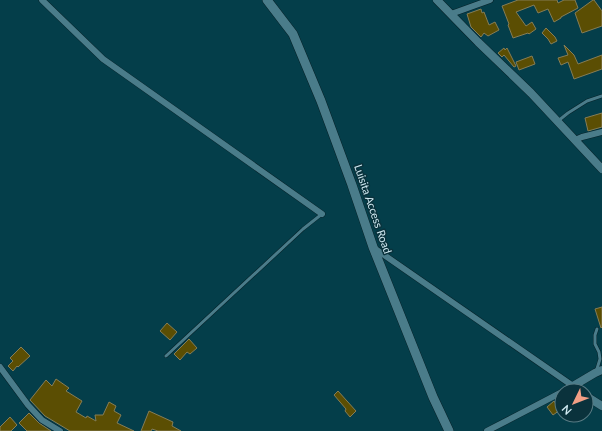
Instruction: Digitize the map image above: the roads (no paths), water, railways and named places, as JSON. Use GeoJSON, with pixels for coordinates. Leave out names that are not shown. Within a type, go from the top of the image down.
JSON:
{"type":"FeatureCollection","features":[{"type":"Feature","properties":{"kind":"main road","name":"Luisita Access Road"},"geometry":{"type":"LineString","coordinates":[[267,0],[293,34],[321,101],[373,247],[433,397],[449,431]]}},
{"type":"Feature","properties":{"kind":"street"},"geometry":{"type":"LineString","coordinates":[[42,0],[104,60],[322,214]]}},
{"type":"Feature","properties":{"kind":"street"},"geometry":{"type":"LineString","coordinates":[[437,0],[527,89],[602,169]]}},
{"type":"Feature","properties":{"kind":"street"},"geometry":{"type":"LineString","coordinates":[[451,14],[490,0]]}},
{"type":"Feature","properties":{"kind":"street"},"geometry":{"type":"LineString","coordinates":[[575,140],[602,132]]}},
{"type":"Feature","properties":{"kind":"street"},"geometry":{"type":"LineString","coordinates":[[373,247],[567,383]]}},
{"type":"Feature","properties":{"kind":"street"},"geometry":{"type":"LineString","coordinates":[[0,367],[28,405],[42,420],[60,431]]}},
{"type":"Feature","properties":{"kind":"street"},"geometry":{"type":"LineString","coordinates":[[584,383],[599,372]]}},
{"type":"Feature","properties":{"kind":"street"},"geometry":{"type":"LineString","coordinates":[[486,431],[554,397]]}},
{"type":"Feature","properties":{"kind":"lane"},"geometry":{"type":"LineString","coordinates":[[558,122],[568,113],[587,101],[602,96]]}},
{"type":"Feature","properties":{"kind":"lane"},"geometry":{"type":"LineString","coordinates":[[166,356],[303,229],[322,214]]}},
{"type":"Feature","properties":{"kind":"lane"},"geometry":{"type":"LineString","coordinates":[[597,329],[595,344],[600,359],[599,372]]}}]}
